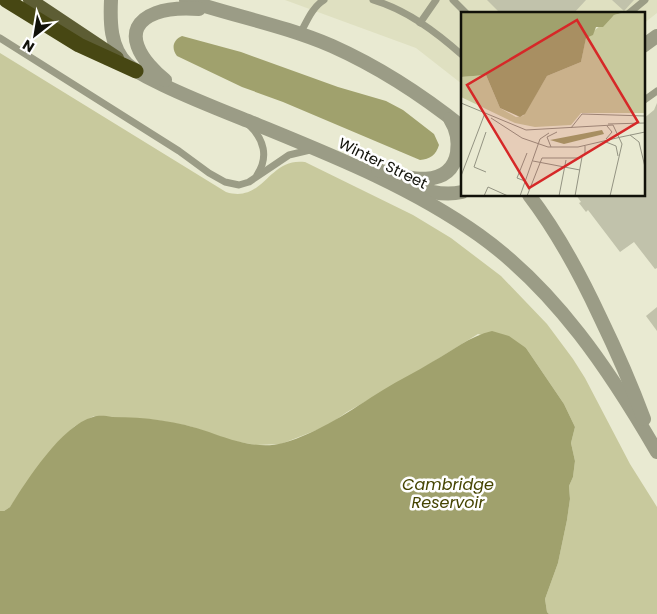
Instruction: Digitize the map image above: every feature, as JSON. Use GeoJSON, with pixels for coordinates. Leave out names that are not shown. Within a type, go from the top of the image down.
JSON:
{"type":"FeatureCollection","features":[{"type":"Feature","properties":{"kind":"highway"},"geometry":{"type":"LineString","coordinates":[[6,0],[79,45],[136,71]]}},
{"type":"Feature","properties":{"kind":"main road","name":"Winter Street"},"geometry":{"type":"LineString","coordinates":[[30,0],[136,71]]}},
{"type":"Feature","properties":{"kind":"street"},"geometry":{"type":"LineString","coordinates":[[112,0],[111,28],[115,46],[125,61],[136,71]]}},
{"type":"Feature","properties":{"kind":"street"},"geometry":{"type":"LineString","coordinates":[[186,0],[300,34],[332,46],[370,65],[409,88],[461,124]]}},
{"type":"Feature","properties":{"kind":"street"},"geometry":{"type":"LineString","coordinates":[[199,0],[217,10]]}},
{"type":"Feature","properties":{"kind":"street"},"geometry":{"type":"LineString","coordinates":[[196,100],[170,84],[146,63],[138,50],[137,34],[143,21],[156,13],[184,9],[217,10]]}},
{"type":"Feature","properties":{"kind":"street"},"geometry":{"type":"LineString","coordinates":[[644,45],[657,37]]}},
{"type":"Feature","properties":{"kind":"street","name":"Winter Street"},"geometry":{"type":"LineString","coordinates":[[136,71],[196,100],[355,165],[450,216],[478,235],[519,267],[552,301],[580,335],[655,445]]}},
{"type":"Feature","properties":{"kind":"street"},"geometry":{"type":"LineString","coordinates":[[355,165],[410,178],[434,178],[443,174],[451,166],[456,156],[458,143],[457,134],[448,116]]}},
{"type":"Feature","properties":{"kind":"street"},"geometry":{"type":"LineString","coordinates":[[355,165],[432,192],[445,194],[461,192]]}},
{"type":"Feature","properties":{"kind":"street","name":"Winter Street"},"geometry":{"type":"LineString","coordinates":[[530,196],[561,242],[586,288],[624,368],[655,445]]}},
{"type":"Feature","properties":{"kind":"lane"},"geometry":{"type":"LineString","coordinates":[[300,34],[309,16],[320,2],[324,0]]}},
{"type":"Feature","properties":{"kind":"lane"},"geometry":{"type":"LineString","coordinates":[[373,0],[408,14],[440,36],[461,54]]}},
{"type":"Feature","properties":{"kind":"lane"},"geometry":{"type":"LineString","coordinates":[[420,23],[436,0]]}},
{"type":"Feature","properties":{"kind":"lane"},"geometry":{"type":"LineString","coordinates":[[453,0],[465,12]]}},
{"type":"Feature","properties":{"kind":"lane"},"geometry":{"type":"LineString","coordinates":[[630,12],[645,0]]}},
{"type":"Feature","properties":{"kind":"lane"},"geometry":{"type":"LineString","coordinates":[[0,38],[225,182],[239,185],[254,180],[288,155],[318,149]]}},
{"type":"Feature","properties":{"kind":"lane"},"geometry":{"type":"LineString","coordinates":[[644,100],[657,91]]}},
{"type":"Feature","properties":{"kind":"lane"},"geometry":{"type":"LineString","coordinates":[[243,119],[259,136],[264,150],[262,167],[254,180]]}},
{"type":"Feature","properties":{"kind":"shaded area"},"geometry":{"type":"Polygon","coordinates":[[[285,0],[657,0],[657,13],[644,23],[644,12],[461,12],[461,83],[416,48],[285,0]]]}},
{"type":"Feature","properties":{"kind":"shaded area"},"geometry":{"type":"Polygon","coordinates":[[[0,53],[226,192],[239,194],[249,192],[282,166],[293,162],[305,162],[413,215],[451,238],[501,276],[547,324],[573,359],[630,464],[657,507],[657,614],[549,614],[547,612],[545,599],[558,563],[567,520],[570,499],[569,486],[573,477],[575,461],[571,443],[575,427],[564,404],[526,348],[478,334],[347,412],[327,426],[281,444],[256,445],[233,441],[189,426],[156,420],[94,416],[75,426],[58,442],[10,507],[0,511],[0,53]]]}},
{"type":"Feature","properties":{"kind":"water"},"geometry":{"type":"Polygon","coordinates":[[[182,36],[241,52],[338,87],[386,101],[403,110],[434,134],[439,145],[438,148],[432,156],[420,160],[283,102],[242,87],[177,56],[174,44],[182,36]]]}},
{"type":"Feature","properties":{"kind":"water","name":"Cambridge Reservoir"},"geometry":{"type":"Polygon","coordinates":[[[492,331],[509,336],[526,348],[564,404],[575,427],[571,443],[575,461],[573,477],[569,486],[570,499],[567,520],[558,563],[545,599],[549,614],[0,614],[0,511],[10,507],[46,455],[69,431],[81,422],[100,416],[149,419],[197,428],[245,443],[274,445],[296,439],[322,427],[461,344],[476,336],[492,331]]]}},
{"type":"Feature","properties":{"kind":"building"},"geometry":{"type":"Polygon","coordinates":[[[487,0],[586,0],[575,12],[499,12],[487,0]]]}},
{"type":"Feature","properties":{"kind":"building"},"geometry":{"type":"Polygon","coordinates":[[[612,0],[634,0],[624,11],[612,0]]]}},
{"type":"Feature","properties":{"kind":"building"},"geometry":{"type":"Polygon","coordinates":[[[657,103],[657,268],[655,269],[634,242],[620,252],[588,210],[586,212],[579,203],[581,202],[577,196],[644,196],[644,118],[654,110],[657,103]]]}},
{"type":"Feature","properties":{"kind":"building"},"geometry":{"type":"Polygon","coordinates":[[[657,307],[657,331],[646,316],[657,307]]]}}]}
